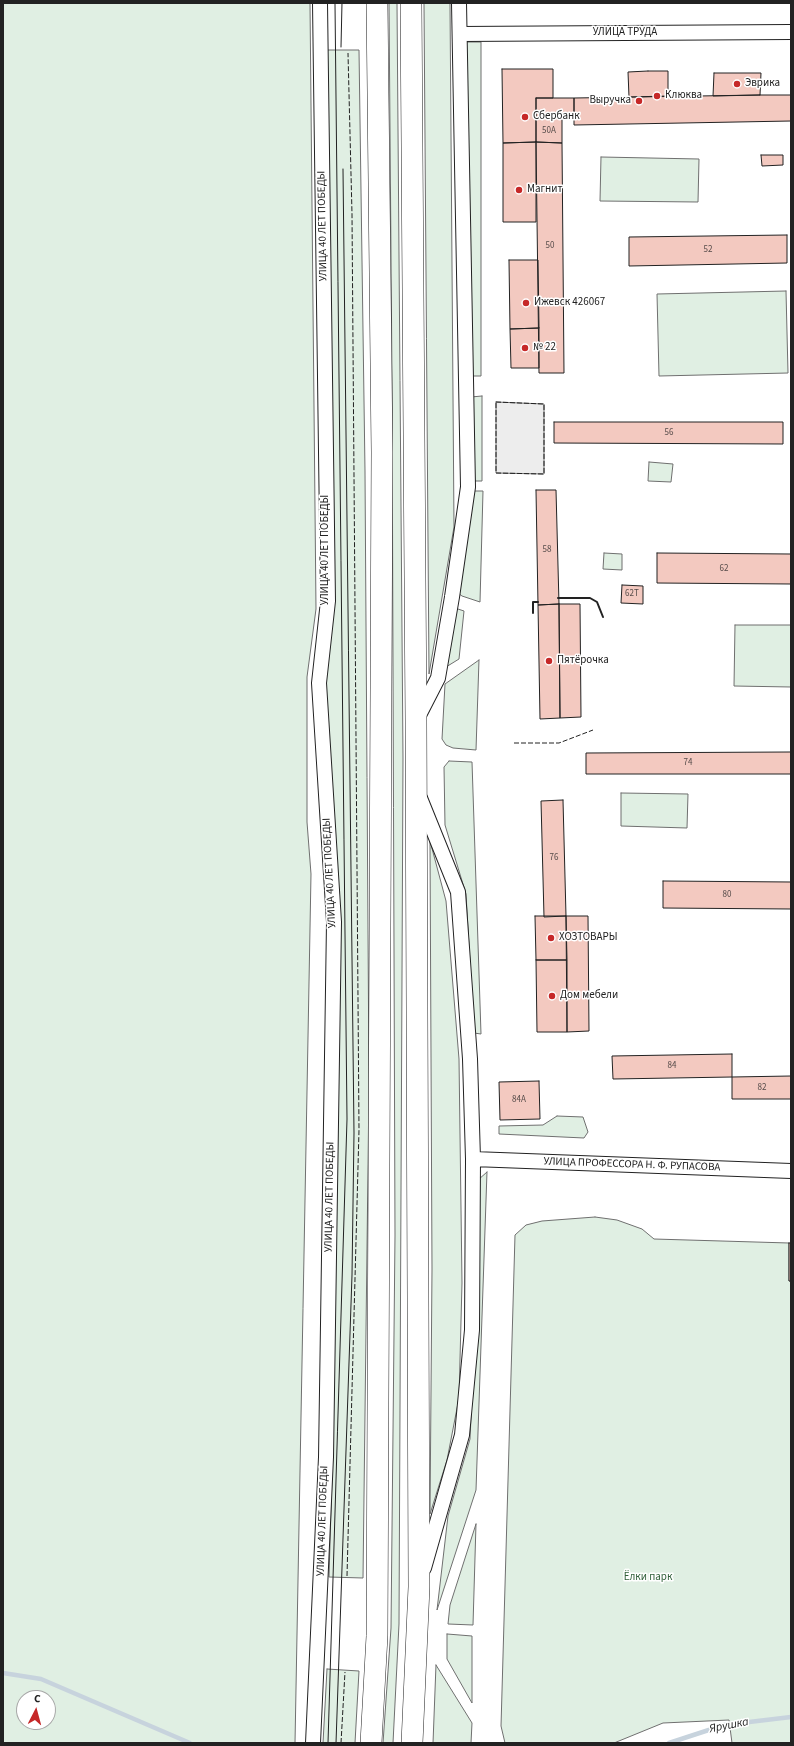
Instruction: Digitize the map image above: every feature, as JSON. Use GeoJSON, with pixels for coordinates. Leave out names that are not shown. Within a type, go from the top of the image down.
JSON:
{"type":"FeatureCollection","features":[{"type":"Feature","properties":{"kind":"main road"},"geometry":{"type":"LineString","coordinates":[[371,1743],[377,1628],[382,452],[377,3]]}},
{"type":"Feature","properties":{"kind":"main road"},"geometry":{"type":"LineString","coordinates":[[411,3],[416,721],[419,1587],[412,1743]]}},
{"type":"Feature","properties":{"kind":"street","name":"УЛИЦА 40 ЛЕТ ПОБЕДЫ"},"geometry":{"type":"LineString","coordinates":[[313,1743],[326,1457],[334,922],[319,683],[328,601],[320,3]]}},
{"type":"Feature","properties":{"kind":"street"},"geometry":{"type":"LineString","coordinates":[[416,721],[438,678],[452,597],[468,487],[459,3]]}},
{"type":"Feature","properties":{"kind":"street","name":"УЛИЦА ТРУДА"},"geometry":{"type":"LineString","coordinates":[[460,34],[791,32]]}},
{"type":"Feature","properties":{"kind":"street"},"geometry":{"type":"LineString","coordinates":[[416,787],[458,892],[470,1059],[473,1159],[472,1330],[462,1435],[419,1587]]}},
{"type":"Feature","properties":{"kind":"street","name":"УЛИЦА ПРОФЕССОРА Н. Ф. РУПАСОВА"},"geometry":{"type":"LineString","coordinates":[[473,1159],[791,1171]]}},
{"type":"Feature","properties":{"kind":"green space"},"geometry":{"type":"Polygon","coordinates":[[[3,3],[310,3],[316,609],[307,677],[307,822],[311,874],[295,1743],[3,1743],[3,3]]]}},
{"type":"Feature","properties":{"kind":"green space"},"geometry":{"type":"Polygon","coordinates":[[[389,3],[397,3],[403,758],[399,1624],[393,1743],[383,1743],[391,1628],[395,1235],[389,3]]]}},
{"type":"Feature","properties":{"kind":"green space"},"geometry":{"type":"Polygon","coordinates":[[[424,3],[450,3],[454,527],[429,674],[424,3]]]}},
{"type":"Feature","properties":{"kind":"green space"},"geometry":{"type":"Polygon","coordinates":[[[466,42],[481,42],[481,376],[470,376],[466,42]]]}},
{"type":"Feature","properties":{"kind":"green space"},"geometry":{"type":"Polygon","coordinates":[[[327,50],[359,50],[365,471],[369,1084],[363,1578],[329,1577],[332,1476],[335,1081],[323,819],[327,50]]]}},
{"type":"Feature","properties":{"kind":"green space"},"geometry":{"type":"Polygon","coordinates":[[[601,157],[699,159],[698,202],[600,201],[601,157]]]}},
{"type":"Feature","properties":{"kind":"green space"},"geometry":{"type":"Polygon","coordinates":[[[786,291],[788,373],[659,376],[657,294],[786,291]]]}},
{"type":"Feature","properties":{"kind":"green space"},"geometry":{"type":"Polygon","coordinates":[[[482,396],[482,481],[472,481],[471,397],[482,396]]]}},
{"type":"Feature","properties":{"kind":"green space"},"geometry":{"type":"Polygon","coordinates":[[[649,462],[673,464],[671,482],[648,481],[649,462]]]}},
{"type":"Feature","properties":{"kind":"green space"},"geometry":{"type":"Polygon","coordinates":[[[471,491],[483,491],[480,602],[462,596],[458,593],[471,491]]]}},
{"type":"Feature","properties":{"kind":"green space"},"geometry":{"type":"Polygon","coordinates":[[[604,553],[622,554],[622,570],[603,569],[604,553]]]}},
{"type":"Feature","properties":{"kind":"green space"},"geometry":{"type":"Polygon","coordinates":[[[455,608],[464,611],[459,659],[446,667],[455,608]]]}},
{"type":"Feature","properties":{"kind":"green space"},"geometry":{"type":"Polygon","coordinates":[[[735,625],[791,625],[791,687],[734,686],[735,625]]]}},
{"type":"Feature","properties":{"kind":"green space"},"geometry":{"type":"Polygon","coordinates":[[[479,660],[476,750],[453,748],[446,745],[442,739],[445,684],[479,660]]]}},
{"type":"Feature","properties":{"kind":"green space"},"geometry":{"type":"Polygon","coordinates":[[[449,761],[472,762],[481,1034],[474,1033],[466,894],[445,825],[444,767],[449,761]]]}},
{"type":"Feature","properties":{"kind":"green space"},"geometry":{"type":"Polygon","coordinates":[[[621,793],[688,794],[687,828],[621,826],[621,793]]]}},
{"type":"Feature","properties":{"kind":"green space"},"geometry":{"type":"Polygon","coordinates":[[[430,841],[446,901],[459,1059],[462,1283],[459,1398],[447,1460],[430,1514],[432,1269],[430,841]]]}},
{"type":"Feature","properties":{"kind":"green space"},"geometry":{"type":"Polygon","coordinates":[[[557,1116],[583,1117],[588,1132],[584,1138],[499,1134],[499,1126],[543,1125],[557,1116]]]}},
{"type":"Feature","properties":{"kind":"green space"},"geometry":{"type":"Polygon","coordinates":[[[487,1172],[476,1490],[437,1610],[448,1516],[470,1439],[475,1331],[478,1180],[487,1172]]]}},
{"type":"Feature","properties":{"kind":"green space","name":"Ёлки парк"},"geometry":{"type":"Polygon","coordinates":[[[595,1217],[617,1220],[642,1229],[654,1239],[789,1243],[789,1281],[791,1281],[791,1743],[732,1743],[729,1720],[663,1723],[614,1743],[505,1743],[501,1726],[515,1235],[526,1225],[542,1221],[595,1217]]]}},
{"type":"Feature","properties":{"kind":"green space"},"geometry":{"type":"Polygon","coordinates":[[[476,1524],[473,1625],[448,1624],[450,1605],[476,1524]]]}},
{"type":"Feature","properties":{"kind":"green space"},"geometry":{"type":"Polygon","coordinates":[[[447,1634],[472,1636],[472,1703],[447,1659],[447,1634]]]}},
{"type":"Feature","properties":{"kind":"green space"},"geometry":{"type":"Polygon","coordinates":[[[436,1665],[472,1723],[471,1743],[433,1743],[436,1665]]]}},
{"type":"Feature","properties":{"kind":"green space"},"geometry":{"type":"Polygon","coordinates":[[[327,1669],[359,1671],[355,1743],[323,1743],[327,1669]]]}},
{"type":"Feature","properties":{"kind":"shaded area"},"geometry":{"type":"Polygon","coordinates":[[[496,402],[544,404],[544,474],[496,473],[496,402]]]}},
{"type":"Feature","properties":{"kind":"building"},"geometry":{"type":"Polygon","coordinates":[[[502,69],[553,69],[553,98],[536,98],[536,142],[503,143],[502,69]]]}},
{"type":"Feature","properties":{"kind":"building"},"geometry":{"type":"Polygon","coordinates":[[[668,71],[668,96],[629,97],[628,72],[668,71]]]}},
{"type":"Feature","properties":{"kind":"building","name":"Эврика"},"geometry":{"type":"Polygon","coordinates":[[[714,73],[761,73],[760,95],[713,96],[714,73]]]}},
{"type":"Feature","properties":{"kind":"building"},"geometry":{"type":"Polygon","coordinates":[[[791,95],[791,121],[574,125],[574,98],[791,95]]]}},
{"type":"Feature","properties":{"kind":"building"},"geometry":{"type":"Polygon","coordinates":[[[536,98],[574,98],[574,116],[562,115],[562,143],[536,142],[536,98]]]}},
{"type":"Feature","properties":{"kind":"building"},"geometry":{"type":"Polygon","coordinates":[[[536,142],[562,143],[564,373],[539,373],[536,142]]]}},
{"type":"Feature","properties":{"kind":"building","name":"Магнит"},"geometry":{"type":"Polygon","coordinates":[[[536,142],[536,222],[503,222],[503,143],[536,142]]]}},
{"type":"Feature","properties":{"kind":"building"},"geometry":{"type":"Polygon","coordinates":[[[761,155],[783,155],[783,165],[762,166],[761,155]]]}},
{"type":"Feature","properties":{"kind":"building"},"geometry":{"type":"Polygon","coordinates":[[[787,235],[787,263],[629,266],[629,237],[787,235]]]}},
{"type":"Feature","properties":{"kind":"building"},"geometry":{"type":"Polygon","coordinates":[[[509,260],[538,260],[539,328],[510,329],[509,260]]]}},
{"type":"Feature","properties":{"kind":"building","name":"№ 22"},"geometry":{"type":"Polygon","coordinates":[[[539,328],[539,368],[511,368],[510,329],[539,328]]]}},
{"type":"Feature","properties":{"kind":"building"},"geometry":{"type":"Polygon","coordinates":[[[554,422],[783,422],[783,444],[554,443],[554,422]]]}},
{"type":"Feature","properties":{"kind":"building"},"geometry":{"type":"Polygon","coordinates":[[[536,490],[556,490],[559,604],[538,605],[536,490]]]}},
{"type":"Feature","properties":{"kind":"building"},"geometry":{"type":"Polygon","coordinates":[[[657,553],[791,554],[791,584],[657,583],[657,553]]]}},
{"type":"Feature","properties":{"kind":"building"},"geometry":{"type":"Polygon","coordinates":[[[622,585],[643,586],[643,604],[621,603],[622,585]]]}},
{"type":"Feature","properties":{"kind":"building"},"geometry":{"type":"Polygon","coordinates":[[[559,604],[580,604],[581,717],[560,718],[559,604]]]}},
{"type":"Feature","properties":{"kind":"building","name":"Пятёрочка"},"geometry":{"type":"Polygon","coordinates":[[[559,604],[560,718],[540,719],[538,605],[559,604]]]}},
{"type":"Feature","properties":{"kind":"building"},"geometry":{"type":"Polygon","coordinates":[[[791,752],[791,774],[586,774],[586,753],[791,752]]]}},
{"type":"Feature","properties":{"kind":"building"},"geometry":{"type":"Polygon","coordinates":[[[563,800],[566,916],[544,917],[541,801],[563,800]]]}},
{"type":"Feature","properties":{"kind":"building"},"geometry":{"type":"Polygon","coordinates":[[[663,881],[791,882],[791,909],[663,908],[663,881]]]}},
{"type":"Feature","properties":{"kind":"building","name":"ХОЗТОВАРЫ"},"geometry":{"type":"Polygon","coordinates":[[[535,916],[566,916],[567,960],[536,960],[535,916]]]}},
{"type":"Feature","properties":{"kind":"building"},"geometry":{"type":"Polygon","coordinates":[[[566,916],[588,916],[589,1031],[567,1032],[566,916]]]}},
{"type":"Feature","properties":{"kind":"building","name":"Дом мебели"},"geometry":{"type":"Polygon","coordinates":[[[536,960],[567,960],[567,1032],[537,1032],[536,960]]]}},
{"type":"Feature","properties":{"kind":"building"},"geometry":{"type":"Polygon","coordinates":[[[732,1054],[732,1077],[613,1079],[612,1056],[732,1054]]]}},
{"type":"Feature","properties":{"kind":"building"},"geometry":{"type":"Polygon","coordinates":[[[791,1076],[791,1099],[732,1099],[732,1077],[791,1076]]]}},
{"type":"Feature","properties":{"kind":"building"},"geometry":{"type":"Polygon","coordinates":[[[539,1081],[540,1119],[500,1120],[499,1082],[539,1081]]]}},
{"type":"Feature","properties":{"kind":"building"},"geometry":{"type":"Polygon","coordinates":[[[789,1243],[791,1243],[791,1281],[789,1281],[789,1243]]]}},
{"type":"Feature","properties":{"kind":"waterway"},"geometry":{"type":"LineString","coordinates":[[3,1673],[41,1679],[190,1743]]}},
{"type":"Feature","properties":{"kind":"waterway","name":"Ярушка"},"geometry":{"type":"LineString","coordinates":[[669,1743],[724,1725],[791,1717]]}},
{"type":"Feature","properties":{"kind":"tram line"},"geometry":{"type":"LineString","coordinates":[[328,1743],[347,1119],[335,3]]}},
{"type":"Feature","properties":{"kind":"tram line"},"geometry":{"type":"LineString","coordinates":[[341,47],[342,3]]}},
{"type":"Feature","properties":{"kind":"tram line"},"geometry":{"type":"LineString","coordinates":[[336,1743],[352,1275],[354,1133],[343,169]]}},
{"type":"Feature","properties":{"kind":"fence"},"geometry":{"type":"LineString","coordinates":[[347,1576],[359,1130],[352,214],[348,53]]}},
{"type":"Feature","properties":{"kind":"fence"},"geometry":{"type":"LineString","coordinates":[[496,402],[544,404],[544,474],[496,473],[496,402]]}},
{"type":"Feature","properties":{"kind":"fence"},"geometry":{"type":"LineString","coordinates":[[514,743],[559,743],[593,730]]}},
{"type":"Feature","properties":{"kind":"fence"},"geometry":{"type":"LineString","coordinates":[[341,1743],[345,1672]]}},
{"type":"Feature","properties":{"kind":"wall"},"geometry":{"type":"LineString","coordinates":[[558,598],[590,598],[597,602],[603,617]]}},
{"type":"Feature","properties":{"kind":"wall"},"geometry":{"type":"LineString","coordinates":[[533,613],[533,602],[538,602]]}},
{"type":"Feature","properties":{"kind":"place","name":"Эврика"},"geometry":{"type":"Point","coordinates":[737,84]}},
{"type":"Feature","properties":{"kind":"place","name":"Клюква"},"geometry":{"type":"Point","coordinates":[657,96]}},
{"type":"Feature","properties":{"kind":"place","name":"Выручка"},"geometry":{"type":"Point","coordinates":[639,101]}},
{"type":"Feature","properties":{"kind":"place","name":"Сбербанк"},"geometry":{"type":"Point","coordinates":[525,117]}},
{"type":"Feature","properties":{"kind":"place","name":"Магнит"},"geometry":{"type":"Point","coordinates":[519,190]}},
{"type":"Feature","properties":{"kind":"place","name":"Ижевск 426067"},"geometry":{"type":"Point","coordinates":[526,303]}},
{"type":"Feature","properties":{"kind":"place","name":"№ 22"},"geometry":{"type":"Point","coordinates":[525,348]}},
{"type":"Feature","properties":{"kind":"place","name":"Пятёрочка"},"geometry":{"type":"Point","coordinates":[549,661]}},
{"type":"Feature","properties":{"kind":"place","name":"ХОЗТОВАРЫ"},"geometry":{"type":"Point","coordinates":[551,938]}},
{"type":"Feature","properties":{"kind":"place","name":"Дом мебели"},"geometry":{"type":"Point","coordinates":[552,996]}}]}
